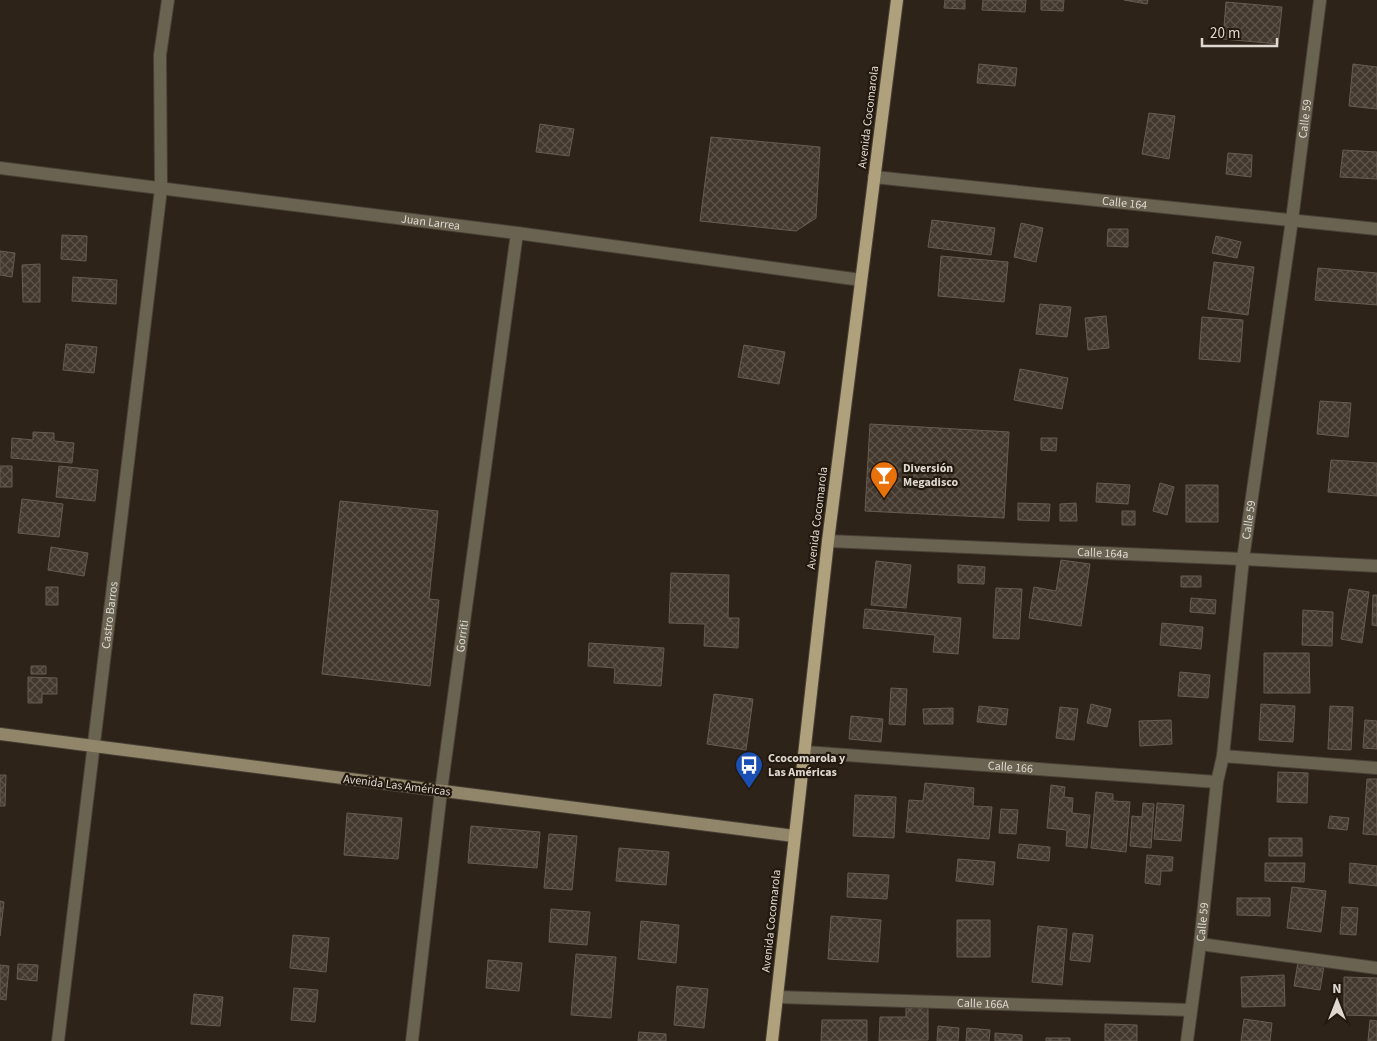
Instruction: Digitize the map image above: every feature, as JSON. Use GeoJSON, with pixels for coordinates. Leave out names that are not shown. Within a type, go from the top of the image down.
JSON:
{"type":"FeatureCollection","features":[{"type":"Feature","properties":{"kind":"main road","name":"Avenida Cocomarola"},"geometry":{"type":"LineString","coordinates":[[772,1041],[828,541],[897,0]]}},
{"type":"Feature","properties":{"kind":"main road","name":"Avenida Las Américas"},"geometry":{"type":"LineString","coordinates":[[0,734],[794,836]]}},
{"type":"Feature","properties":{"kind":"street","name":"Castro Barros"},"geometry":{"type":"LineString","coordinates":[[58,1041],[161,189],[160,56],[168,0]]}},
{"type":"Feature","properties":{"kind":"street","name":"Calle 59"},"geometry":{"type":"LineString","coordinates":[[1187,1041],[1200,944],[1217,782],[1223,756],[1243,559],[1292,220],[1320,0]]}},
{"type":"Feature","properties":{"kind":"street","name":"Juan Larrea"},"geometry":{"type":"LineString","coordinates":[[0,168],[516,233],[861,280]]}},
{"type":"Feature","properties":{"kind":"street","name":"Calle 164"},"geometry":{"type":"LineString","coordinates":[[874,177],[1377,229]]}},
{"type":"Feature","properties":{"kind":"street","name":"Gorriti"},"geometry":{"type":"LineString","coordinates":[[412,1041],[440,791],[516,233]]}},
{"type":"Feature","properties":{"kind":"street","name":"Calle 164a"},"geometry":{"type":"LineString","coordinates":[[828,541],[1377,566]]}},
{"type":"Feature","properties":{"kind":"street","name":"Calle 166"},"geometry":{"type":"LineString","coordinates":[[804,752],[1217,782]]}},
{"type":"Feature","properties":{"kind":"street"},"geometry":{"type":"LineString","coordinates":[[1223,756],[1377,768]]}},
{"type":"Feature","properties":{"kind":"street"},"geometry":{"type":"LineString","coordinates":[[1200,944],[1377,968]]}},
{"type":"Feature","properties":{"kind":"street","name":"Calle 166A"},"geometry":{"type":"LineString","coordinates":[[777,997],[1190,1010]]}},
{"type":"Feature","properties":{"kind":"building"},"geometry":{"type":"Polygon","coordinates":[[[945,0],[965,0],[965,9],[944,8],[945,0]]]}},
{"type":"Feature","properties":{"kind":"building"},"geometry":{"type":"Polygon","coordinates":[[[983,0],[1026,0],[1025,12],[982,10],[983,0]]]}},
{"type":"Feature","properties":{"kind":"building"},"geometry":{"type":"Polygon","coordinates":[[[1041,0],[1064,0],[1063,11],[1041,10],[1041,0]]]}},
{"type":"Feature","properties":{"kind":"building"},"geometry":{"type":"Polygon","coordinates":[[[1124,0],[1148,0],[1147,4],[1124,0]]]}},
{"type":"Feature","properties":{"kind":"building"},"geometry":{"type":"Polygon","coordinates":[[[1226,2],[1282,7],[1278,44],[1223,39],[1226,2]]]}},
{"type":"Feature","properties":{"kind":"building"},"geometry":{"type":"Polygon","coordinates":[[[979,64],[1017,68],[1015,86],[977,83],[979,64]]]}},
{"type":"Feature","properties":{"kind":"building"},"geometry":{"type":"Polygon","coordinates":[[[1353,64],[1377,67],[1377,109],[1349,106],[1353,64]]]}},
{"type":"Feature","properties":{"kind":"building"},"geometry":{"type":"Polygon","coordinates":[[[1149,113],[1175,116],[1169,159],[1142,154],[1149,113]]]}},
{"type":"Feature","properties":{"kind":"building"},"geometry":{"type":"Polygon","coordinates":[[[540,124],[574,129],[569,156],[536,152],[540,124]]]}},
{"type":"Feature","properties":{"kind":"building"},"geometry":{"type":"Polygon","coordinates":[[[711,137],[820,147],[816,218],[796,231],[700,221],[711,137]]]}},
{"type":"Feature","properties":{"kind":"building"},"geometry":{"type":"Polygon","coordinates":[[[1343,150],[1377,152],[1377,179],[1340,177],[1343,150]]]}},
{"type":"Feature","properties":{"kind":"building"},"geometry":{"type":"Polygon","coordinates":[[[1228,153],[1252,155],[1251,177],[1226,174],[1228,153]]]}},
{"type":"Feature","properties":{"kind":"building"},"geometry":{"type":"Polygon","coordinates":[[[932,220],[995,228],[991,255],[928,247],[932,220]]]}},
{"type":"Feature","properties":{"kind":"building"},"geometry":{"type":"Polygon","coordinates":[[[1021,223],[1043,228],[1036,262],[1014,257],[1021,223]]]}},
{"type":"Feature","properties":{"kind":"building"},"geometry":{"type":"Polygon","coordinates":[[[1108,229],[1128,229],[1128,247],[1107,246],[1108,229]]]}},
{"type":"Feature","properties":{"kind":"building"},"geometry":{"type":"Polygon","coordinates":[[[62,235],[87,236],[86,261],[61,259],[62,235]]]}},
{"type":"Feature","properties":{"kind":"building"},"geometry":{"type":"Polygon","coordinates":[[[1216,236],[1241,242],[1237,258],[1212,253],[1216,236]]]}},
{"type":"Feature","properties":{"kind":"building"},"geometry":{"type":"Polygon","coordinates":[[[0,251],[15,253],[12,277],[0,275],[0,251]]]}},
{"type":"Feature","properties":{"kind":"building"},"geometry":{"type":"Polygon","coordinates":[[[941,256],[1008,262],[1004,302],[938,296],[941,256]]]}},
{"type":"Feature","properties":{"kind":"building"},"geometry":{"type":"Polygon","coordinates":[[[1214,262],[1254,267],[1248,315],[1208,309],[1214,262]]]}},
{"type":"Feature","properties":{"kind":"building"},"geometry":{"type":"Polygon","coordinates":[[[40,264],[40,302],[23,302],[22,265],[40,264]]]}},
{"type":"Feature","properties":{"kind":"building"},"geometry":{"type":"Polygon","coordinates":[[[1318,268],[1377,273],[1377,305],[1315,300],[1318,268]]]}},
{"type":"Feature","properties":{"kind":"building"},"geometry":{"type":"Polygon","coordinates":[[[73,277],[117,280],[116,304],[72,301],[73,277]]]}},
{"type":"Feature","properties":{"kind":"building"},"geometry":{"type":"Polygon","coordinates":[[[1040,304],[1071,307],[1067,337],[1036,334],[1040,304]]]}},
{"type":"Feature","properties":{"kind":"building"},"geometry":{"type":"Polygon","coordinates":[[[1106,316],[1109,348],[1088,350],[1085,318],[1106,316]]]}},
{"type":"Feature","properties":{"kind":"building"},"geometry":{"type":"Polygon","coordinates":[[[1202,317],[1243,320],[1240,362],[1199,359],[1202,317]]]}},
{"type":"Feature","properties":{"kind":"building"},"geometry":{"type":"Polygon","coordinates":[[[66,344],[97,347],[94,373],[63,370],[66,344]]]}},
{"type":"Feature","properties":{"kind":"building"},"geometry":{"type":"Polygon","coordinates":[[[744,345],[785,352],[779,384],[738,377],[744,345]]]}},
{"type":"Feature","properties":{"kind":"building"},"geometry":{"type":"Polygon","coordinates":[[[1020,369],[1068,378],[1062,409],[1014,400],[1020,369]]]}},
{"type":"Feature","properties":{"kind":"building"},"geometry":{"type":"Polygon","coordinates":[[[1320,401],[1351,403],[1348,437],[1317,434],[1320,401]]]}},
{"type":"Feature","properties":{"kind":"building"},"geometry":{"type":"Polygon","coordinates":[[[870,424],[1009,432],[1004,518],[865,511],[870,424]]]}},
{"type":"Feature","properties":{"kind":"building"},"geometry":{"type":"Polygon","coordinates":[[[33,432],[54,433],[54,441],[74,443],[72,463],[11,458],[12,438],[33,440],[33,432]]]}},
{"type":"Feature","properties":{"kind":"building"},"geometry":{"type":"Polygon","coordinates":[[[1041,438],[1057,438],[1056,451],[1041,450],[1041,438]]]}},
{"type":"Feature","properties":{"kind":"building"},"geometry":{"type":"Polygon","coordinates":[[[1331,460],[1377,463],[1377,496],[1328,492],[1331,460]]]}},
{"type":"Feature","properties":{"kind":"building"},"geometry":{"type":"Polygon","coordinates":[[[0,466],[12,466],[12,487],[0,487],[0,466]]]}},
{"type":"Feature","properties":{"kind":"building"},"geometry":{"type":"Polygon","coordinates":[[[59,466],[98,470],[95,501],[56,497],[59,466]]]}},
{"type":"Feature","properties":{"kind":"building"},"geometry":{"type":"Polygon","coordinates":[[[1097,483],[1130,485],[1128,504],[1096,502],[1097,483]]]}},
{"type":"Feature","properties":{"kind":"building"},"geometry":{"type":"Polygon","coordinates":[[[1160,483],[1174,487],[1167,515],[1153,511],[1160,483]]]}},
{"type":"Feature","properties":{"kind":"building"},"geometry":{"type":"Polygon","coordinates":[[[1186,485],[1218,485],[1218,522],[1186,522],[1186,485]]]}},
{"type":"Feature","properties":{"kind":"building"},"geometry":{"type":"Polygon","coordinates":[[[22,499],[63,504],[59,537],[18,533],[22,499]]]}},
{"type":"Feature","properties":{"kind":"building"},"geometry":{"type":"Polygon","coordinates":[[[340,501],[438,511],[429,599],[439,600],[430,686],[322,674],[340,501]]]}},
{"type":"Feature","properties":{"kind":"building"},"geometry":{"type":"Polygon","coordinates":[[[1018,503],[1050,504],[1049,521],[1018,520],[1018,503]]]}},
{"type":"Feature","properties":{"kind":"building"},"geometry":{"type":"Polygon","coordinates":[[[1076,503],[1077,521],[1060,521],[1060,504],[1076,503]]]}},
{"type":"Feature","properties":{"kind":"building"},"geometry":{"type":"Polygon","coordinates":[[[1122,511],[1135,511],[1135,525],[1122,525],[1122,511]]]}},
{"type":"Feature","properties":{"kind":"building"},"geometry":{"type":"Polygon","coordinates":[[[51,547],[88,553],[84,576],[48,570],[51,547]]]}},
{"type":"Feature","properties":{"kind":"building"},"geometry":{"type":"Polygon","coordinates":[[[1061,560],[1090,564],[1081,626],[1029,618],[1034,587],[1056,591],[1061,560]]]}},
{"type":"Feature","properties":{"kind":"building"},"geometry":{"type":"Polygon","coordinates":[[[876,561],[911,565],[906,608],[871,605],[876,561]]]}},
{"type":"Feature","properties":{"kind":"building"},"geometry":{"type":"Polygon","coordinates":[[[958,565],[985,567],[984,584],[958,583],[958,565]]]}},
{"type":"Feature","properties":{"kind":"building"},"geometry":{"type":"Polygon","coordinates":[[[671,573],[729,575],[728,618],[739,618],[738,648],[704,646],[705,624],[669,623],[671,573]]]}},
{"type":"Feature","properties":{"kind":"building"},"geometry":{"type":"Polygon","coordinates":[[[1181,576],[1201,576],[1201,587],[1181,587],[1181,576]]]}},
{"type":"Feature","properties":{"kind":"building"},"geometry":{"type":"Polygon","coordinates":[[[46,587],[58,587],[58,605],[46,605],[46,587]]]}},
{"type":"Feature","properties":{"kind":"building"},"geometry":{"type":"Polygon","coordinates":[[[996,588],[1022,589],[1019,639],[993,638],[996,588]]]}},
{"type":"Feature","properties":{"kind":"building"},"geometry":{"type":"Polygon","coordinates":[[[1349,589],[1369,592],[1362,643],[1341,639],[1349,589]]]}},
{"type":"Feature","properties":{"kind":"building"},"geometry":{"type":"Polygon","coordinates":[[[1373,595],[1377,595],[1377,626],[1372,625],[1373,595]]]}},
{"type":"Feature","properties":{"kind":"building"},"geometry":{"type":"Polygon","coordinates":[[[1191,598],[1216,600],[1215,614],[1190,612],[1191,598]]]}},
{"type":"Feature","properties":{"kind":"building"},"geometry":{"type":"Polygon","coordinates":[[[865,609],[961,618],[958,654],[933,652],[935,635],[863,628],[865,609]]]}},
{"type":"Feature","properties":{"kind":"building"},"geometry":{"type":"Polygon","coordinates":[[[1303,610],[1333,612],[1332,646],[1302,645],[1303,610]]]}},
{"type":"Feature","properties":{"kind":"building"},"geometry":{"type":"Polygon","coordinates":[[[1162,623],[1203,627],[1201,649],[1160,645],[1162,623]]]}},
{"type":"Feature","properties":{"kind":"building"},"geometry":{"type":"Polygon","coordinates":[[[589,643],[664,648],[661,686],[614,683],[615,668],[588,666],[589,643]]]}},
{"type":"Feature","properties":{"kind":"building"},"geometry":{"type":"Polygon","coordinates":[[[1264,653],[1309,653],[1310,693],[1264,693],[1264,653]]]}},
{"type":"Feature","properties":{"kind":"building"},"geometry":{"type":"Polygon","coordinates":[[[31,666],[46,666],[46,674],[31,674],[31,666]]]}},
{"type":"Feature","properties":{"kind":"building"},"geometry":{"type":"Polygon","coordinates":[[[1180,672],[1210,675],[1208,698],[1178,696],[1180,672]]]}},
{"type":"Feature","properties":{"kind":"building"},"geometry":{"type":"Polygon","coordinates":[[[28,677],[57,678],[57,694],[42,694],[42,703],[28,703],[28,677]]]}},
{"type":"Feature","properties":{"kind":"building"},"geometry":{"type":"Polygon","coordinates":[[[891,688],[907,689],[905,725],[889,724],[891,688]]]}},
{"type":"Feature","properties":{"kind":"building"},"geometry":{"type":"Polygon","coordinates":[[[714,694],[753,699],[746,750],[707,744],[714,694]]]}},
{"type":"Feature","properties":{"kind":"building"},"geometry":{"type":"Polygon","coordinates":[[[1091,704],[1111,709],[1107,727],[1087,723],[1091,704]]]}},
{"type":"Feature","properties":{"kind":"building"},"geometry":{"type":"Polygon","coordinates":[[[1261,704],[1295,706],[1293,742],[1259,740],[1261,704]]]}},
{"type":"Feature","properties":{"kind":"building"},"geometry":{"type":"Polygon","coordinates":[[[979,706],[1008,709],[1006,725],[977,722],[979,706]]]}},
{"type":"Feature","properties":{"kind":"building"},"geometry":{"type":"Polygon","coordinates":[[[1330,706],[1353,707],[1351,750],[1328,749],[1330,706]]]}},
{"type":"Feature","properties":{"kind":"building"},"geometry":{"type":"Polygon","coordinates":[[[1060,707],[1078,709],[1074,740],[1056,738],[1060,707]]]}},
{"type":"Feature","properties":{"kind":"building"},"geometry":{"type":"Polygon","coordinates":[[[953,708],[953,724],[924,724],[923,709],[953,708]]]}},
{"type":"Feature","properties":{"kind":"building"},"geometry":{"type":"Polygon","coordinates":[[[851,716],[883,719],[881,742],[849,739],[851,716]]]}},
{"type":"Feature","properties":{"kind":"building"},"geometry":{"type":"Polygon","coordinates":[[[1171,720],[1172,744],[1140,746],[1139,721],[1171,720]]]}},
{"type":"Feature","properties":{"kind":"building"},"geometry":{"type":"Polygon","coordinates":[[[1365,720],[1377,721],[1377,749],[1363,748],[1365,720]]]}},
{"type":"Feature","properties":{"kind":"building"},"geometry":{"type":"Polygon","coordinates":[[[1278,772],[1308,773],[1307,803],[1277,802],[1278,772]]]}},
{"type":"Feature","properties":{"kind":"building"},"geometry":{"type":"Polygon","coordinates":[[[0,775],[6,775],[5,806],[0,806],[0,775]]]}},
{"type":"Feature","properties":{"kind":"building"},"geometry":{"type":"Polygon","coordinates":[[[1367,779],[1377,779],[1377,835],[1363,834],[1367,779]]]}},
{"type":"Feature","properties":{"kind":"building"},"geometry":{"type":"Polygon","coordinates":[[[925,783],[974,788],[973,806],[992,807],[989,839],[906,832],[909,800],[923,801],[925,783]]]}},
{"type":"Feature","properties":{"kind":"building"},"geometry":{"type":"Polygon","coordinates":[[[1051,785],[1065,787],[1064,797],[1073,798],[1072,813],[1090,815],[1087,848],[1066,846],[1067,830],[1047,828],[1051,785]]]}},
{"type":"Feature","properties":{"kind":"building"},"geometry":{"type":"Polygon","coordinates":[[[1096,792],[1113,794],[1113,801],[1130,802],[1126,852],[1091,848],[1096,792]]]}},
{"type":"Feature","properties":{"kind":"building"},"geometry":{"type":"Polygon","coordinates":[[[855,795],[896,797],[894,838],[853,836],[855,795]]]}},
{"type":"Feature","properties":{"kind":"building"},"geometry":{"type":"Polygon","coordinates":[[[1143,803],[1154,804],[1151,848],[1130,846],[1132,816],[1142,817],[1143,803]]]}},
{"type":"Feature","properties":{"kind":"building"},"geometry":{"type":"Polygon","coordinates":[[[1157,803],[1184,805],[1181,841],[1154,839],[1157,803]]]}},
{"type":"Feature","properties":{"kind":"building"},"geometry":{"type":"Polygon","coordinates":[[[1001,809],[1018,810],[1016,834],[999,833],[1001,809]]]}},
{"type":"Feature","properties":{"kind":"building"},"geometry":{"type":"Polygon","coordinates":[[[347,813],[402,818],[398,859],[344,855],[347,813]]]}},
{"type":"Feature","properties":{"kind":"building"},"geometry":{"type":"Polygon","coordinates":[[[1330,816],[1349,818],[1347,830],[1328,828],[1330,816]]]}},
{"type":"Feature","properties":{"kind":"building"},"geometry":{"type":"Polygon","coordinates":[[[471,826],[540,832],[537,868],[468,863],[471,826]]]}},
{"type":"Feature","properties":{"kind":"building"},"geometry":{"type":"Polygon","coordinates":[[[549,834],[577,836],[572,890],[544,888],[549,834]]]}},
{"type":"Feature","properties":{"kind":"building"},"geometry":{"type":"Polygon","coordinates":[[[1269,838],[1302,838],[1302,856],[1269,856],[1269,838]]]}},
{"type":"Feature","properties":{"kind":"building"},"geometry":{"type":"Polygon","coordinates":[[[1019,844],[1050,847],[1049,861],[1017,858],[1019,844]]]}},
{"type":"Feature","properties":{"kind":"building"},"geometry":{"type":"Polygon","coordinates":[[[619,848],[669,852],[666,885],[616,881],[619,848]]]}},
{"type":"Feature","properties":{"kind":"building"},"geometry":{"type":"Polygon","coordinates":[[[1147,855],[1173,857],[1172,871],[1161,871],[1160,885],[1145,883],[1147,855]]]}},
{"type":"Feature","properties":{"kind":"building"},"geometry":{"type":"Polygon","coordinates":[[[958,859],[995,862],[993,885],[956,881],[958,859]]]}},
{"type":"Feature","properties":{"kind":"building"},"geometry":{"type":"Polygon","coordinates":[[[1265,863],[1305,863],[1304,882],[1265,881],[1265,863]]]}},
{"type":"Feature","properties":{"kind":"building"},"geometry":{"type":"Polygon","coordinates":[[[1350,863],[1377,866],[1377,886],[1349,883],[1350,863]]]}},
{"type":"Feature","properties":{"kind":"building"},"geometry":{"type":"Polygon","coordinates":[[[848,873],[889,875],[887,899],[847,897],[848,873]]]}},
{"type":"Feature","properties":{"kind":"building"},"geometry":{"type":"Polygon","coordinates":[[[1292,887],[1326,891],[1321,932],[1287,928],[1292,887]]]}},
{"type":"Feature","properties":{"kind":"building"},"geometry":{"type":"Polygon","coordinates":[[[1237,898],[1270,898],[1270,916],[1237,915],[1237,898]]]}},
{"type":"Feature","properties":{"kind":"building"},"geometry":{"type":"Polygon","coordinates":[[[0,901],[4,902],[0,936],[0,901]]]}},
{"type":"Feature","properties":{"kind":"building"},"geometry":{"type":"Polygon","coordinates":[[[1342,907],[1358,908],[1356,935],[1340,934],[1342,907]]]}},
{"type":"Feature","properties":{"kind":"building"},"geometry":{"type":"Polygon","coordinates":[[[551,909],[590,912],[587,945],[549,942],[551,909]]]}},
{"type":"Feature","properties":{"kind":"building"},"geometry":{"type":"Polygon","coordinates":[[[831,916],[881,920],[878,962],[828,959],[831,916]]]}},
{"type":"Feature","properties":{"kind":"building"},"geometry":{"type":"Polygon","coordinates":[[[957,920],[990,920],[990,957],[957,957],[957,920]]]}},
{"type":"Feature","properties":{"kind":"building"},"geometry":{"type":"Polygon","coordinates":[[[641,921],[679,925],[676,963],[638,959],[641,921]]]}},
{"type":"Feature","properties":{"kind":"building"},"geometry":{"type":"Polygon","coordinates":[[[1038,926],[1067,929],[1062,985],[1032,982],[1038,926]]]}},
{"type":"Feature","properties":{"kind":"building"},"geometry":{"type":"Polygon","coordinates":[[[1073,933],[1093,935],[1090,962],[1070,960],[1073,933]]]}},
{"type":"Feature","properties":{"kind":"building"},"geometry":{"type":"Polygon","coordinates":[[[293,935],[329,938],[326,972],[290,968],[293,935]]]}},
{"type":"Feature","properties":{"kind":"building"},"geometry":{"type":"Polygon","coordinates":[[[576,954],[616,957],[611,1018],[571,1015],[576,954]]]}},
{"type":"Feature","properties":{"kind":"building"},"geometry":{"type":"Polygon","coordinates":[[[488,960],[522,963],[519,991],[486,988],[488,960]]]}},
{"type":"Feature","properties":{"kind":"building"},"geometry":{"type":"Polygon","coordinates":[[[1298,962],[1324,966],[1320,990],[1294,986],[1298,962]]]}},
{"type":"Feature","properties":{"kind":"building"},"geometry":{"type":"Polygon","coordinates":[[[18,964],[38,965],[37,981],[17,979],[18,964]]]}},
{"type":"Feature","properties":{"kind":"building"},"geometry":{"type":"Polygon","coordinates":[[[0,965],[9,966],[6,1000],[0,999],[0,965]]]}},
{"type":"Feature","properties":{"kind":"building"},"geometry":{"type":"Polygon","coordinates":[[[1284,975],[1285,1006],[1242,1007],[1241,977],[1284,975]]]}},
{"type":"Feature","properties":{"kind":"building"},"geometry":{"type":"Polygon","coordinates":[[[1344,977],[1377,978],[1377,1016],[1344,1015],[1344,977]]]}},
{"type":"Feature","properties":{"kind":"building"},"geometry":{"type":"Polygon","coordinates":[[[677,986],[708,989],[704,1028],[674,1025],[677,986]]]}},
{"type":"Feature","properties":{"kind":"building"},"geometry":{"type":"Polygon","coordinates":[[[294,988],[318,990],[315,1022],[291,1020],[294,988]]]}},
{"type":"Feature","properties":{"kind":"building"},"geometry":{"type":"Polygon","coordinates":[[[194,994],[223,997],[220,1026],[191,1024],[194,994]]]}},
{"type":"Feature","properties":{"kind":"building"},"geometry":{"type":"Polygon","coordinates":[[[906,1002],[928,1003],[928,1040],[879,1041],[880,1017],[906,1017],[906,1002]]]}},
{"type":"Feature","properties":{"kind":"building"},"geometry":{"type":"Polygon","coordinates":[[[1244,1019],[1272,1023],[1270,1041],[1241,1041],[1244,1019]]]}},
{"type":"Feature","properties":{"kind":"building"},"geometry":{"type":"Polygon","coordinates":[[[822,1020],[867,1020],[867,1041],[821,1041],[822,1020]]]}},
{"type":"Feature","properties":{"kind":"building"},"geometry":{"type":"Polygon","coordinates":[[[1370,1020],[1377,1021],[1377,1041],[1368,1041],[1370,1020]]]}},
{"type":"Feature","properties":{"kind":"building"},"geometry":{"type":"Polygon","coordinates":[[[1105,1024],[1137,1025],[1137,1041],[1105,1041],[1105,1024]]]}},
{"type":"Feature","properties":{"kind":"building"},"geometry":{"type":"Polygon","coordinates":[[[938,1026],[959,1028],[958,1041],[937,1041],[938,1026]]]}},
{"type":"Feature","properties":{"kind":"building"},"geometry":{"type":"Polygon","coordinates":[[[967,1028],[990,1030],[989,1041],[966,1041],[967,1028]]]}},
{"type":"Feature","properties":{"kind":"building"},"geometry":{"type":"Polygon","coordinates":[[[639,1032],[666,1034],[666,1041],[638,1041],[639,1032]]]}},
{"type":"Feature","properties":{"kind":"building"},"geometry":{"type":"Polygon","coordinates":[[[995,1033],[1022,1035],[1022,1041],[995,1041],[995,1033]]]}},
{"type":"Feature","properties":{"kind":"building"},"geometry":{"type":"Polygon","coordinates":[[[1046,1038],[1070,1038],[1070,1041],[1046,1041],[1046,1038]]]}},
{"type":"Feature","properties":{"kind":"place","name":"Diversión Megadisco"},"geometry":{"type":"Point","coordinates":[884,499]}},
{"type":"Feature","properties":{"kind":"place","name":"Ccocomarola y Las Américas"},"geometry":{"type":"Point","coordinates":[749,789]}}]}
